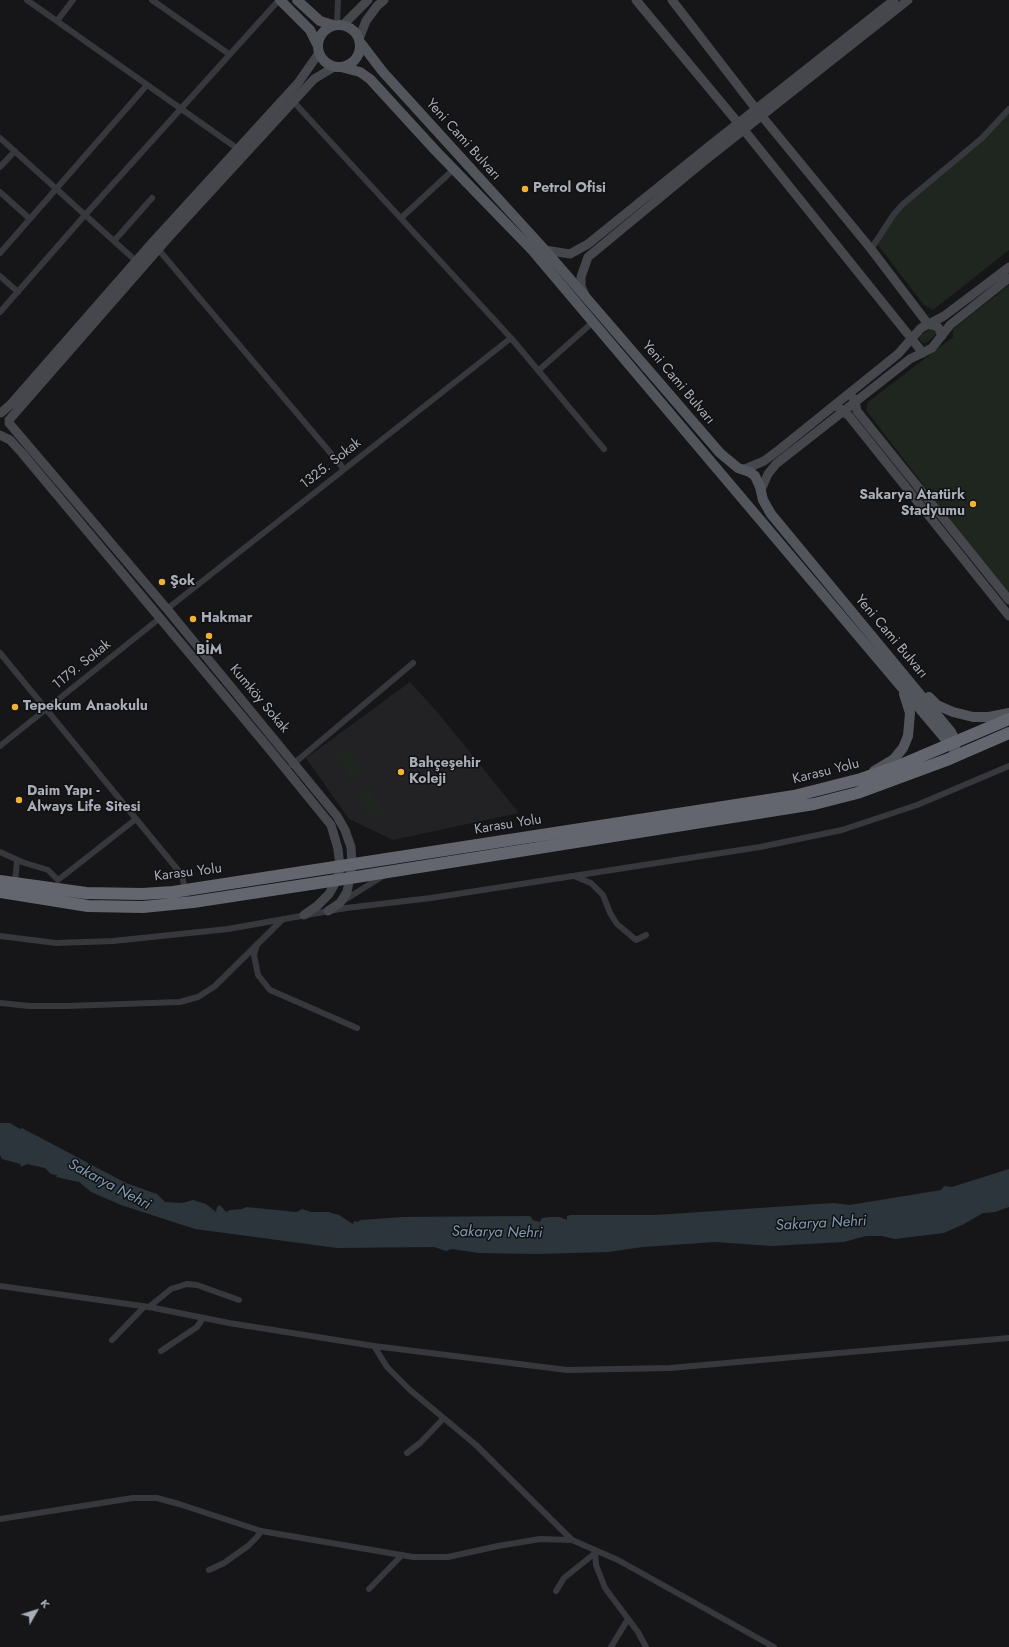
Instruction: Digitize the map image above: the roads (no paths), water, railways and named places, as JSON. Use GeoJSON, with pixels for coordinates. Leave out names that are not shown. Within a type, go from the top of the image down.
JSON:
{"type":"FeatureCollection","features":[{"type":"Feature","properties":{"kind":"highway","name":"Karasu Yolu"},"geometry":{"type":"LineString","coordinates":[[0,881],[15,883],[60,884],[86,893],[142,894],[185,890],[749,804],[801,794],[861,779],[952,749],[1009,720]]}},
{"type":"Feature","properties":{"kind":"highway","name":"Karasu Yolu"},"geometry":{"type":"LineString","coordinates":[[952,749],[972,751],[1009,733]]}},
{"type":"Feature","properties":{"kind":"highway"},"geometry":{"type":"LineString","coordinates":[[0,892],[88,906],[143,907],[193,902],[814,804],[857,793],[952,749]]}},
{"type":"Feature","properties":{"kind":"main road"},"geometry":{"type":"LineString","coordinates":[[279,0],[310,30],[322,59],[338,67],[348,66],[358,56],[361,48],[360,40],[353,30],[320,21],[297,0]]}},
{"type":"Feature","properties":{"kind":"main road"},"geometry":{"type":"LineString","coordinates":[[318,49],[322,33],[338,25]]}},
{"type":"Feature","properties":{"kind":"main road","name":"Yeni Cami Bulvarı"},"geometry":{"type":"LineString","coordinates":[[360,40],[384,72],[545,250],[720,453],[738,468],[745,469],[755,476],[761,490],[763,500],[771,514],[951,732],[952,749]]}},
{"type":"Feature","properties":{"kind":"main road","name":"Yeni Cami Bulvarı"},"geometry":{"type":"LineString","coordinates":[[338,67],[360,72],[370,79],[453,170],[532,250],[739,493],[903,688],[952,749]]}},
{"type":"Feature","properties":{"kind":"main road"},"geometry":{"type":"LineString","coordinates":[[745,469],[734,474],[732,483],[739,493],[753,496],[761,490]]}},
{"type":"Feature","properties":{"kind":"main road"},"geometry":{"type":"LineString","coordinates":[[906,676],[937,704],[953,712],[972,717],[989,717],[1009,713]]}},
{"type":"Feature","properties":{"kind":"main road"},"geometry":{"type":"LineString","coordinates":[[861,779],[894,759],[906,742],[910,713],[903,688]]}},
{"type":"Feature","properties":{"kind":"street"},"geometry":{"type":"LineString","coordinates":[[27,0],[238,149]]}},
{"type":"Feature","properties":{"kind":"street"},"geometry":{"type":"LineString","coordinates":[[57,21],[73,0]]}},
{"type":"Feature","properties":{"kind":"street"},"geometry":{"type":"LineString","coordinates":[[152,0],[228,54]]}},
{"type":"Feature","properties":{"kind":"street"},"geometry":{"type":"LineString","coordinates":[[0,312],[228,54],[279,0]]}},
{"type":"Feature","properties":{"kind":"street"},"geometry":{"type":"LineString","coordinates":[[338,0],[338,25]]}},
{"type":"Feature","properties":{"kind":"street"},"geometry":{"type":"LineString","coordinates":[[338,25],[368,0]]}},
{"type":"Feature","properties":{"kind":"street"},"geometry":{"type":"LineString","coordinates":[[360,40],[366,21],[377,6],[384,0]]}},
{"type":"Feature","properties":{"kind":"street"},"geometry":{"type":"LineString","coordinates":[[636,0],[741,127],[923,353]]}},
{"type":"Feature","properties":{"kind":"street"},"geometry":{"type":"LineString","coordinates":[[672,0],[759,112],[871,249],[928,324],[938,327],[942,336]]}},
{"type":"Feature","properties":{"kind":"street"},"geometry":{"type":"LineString","coordinates":[[586,297],[581,286],[581,277],[583,267],[588,258],[741,127],[894,0]]}},
{"type":"Feature","properties":{"kind":"street"},"geometry":{"type":"LineString","coordinates":[[759,112],[908,0]]}},
{"type":"Feature","properties":{"kind":"street"},"geometry":{"type":"LineString","coordinates":[[0,434],[7,429],[9,421],[290,98],[311,66],[318,49]]}},
{"type":"Feature","properties":{"kind":"street"},"geometry":{"type":"LineString","coordinates":[[0,413],[40,371],[136,261],[238,149],[290,98],[314,79],[338,67]]}},
{"type":"Feature","properties":{"kind":"street"},"geometry":{"type":"LineString","coordinates":[[1,249],[30,219],[148,85]]}},
{"type":"Feature","properties":{"kind":"street"},"geometry":{"type":"LineString","coordinates":[[290,98],[511,338],[604,449]]}},
{"type":"Feature","properties":{"kind":"street"},"geometry":{"type":"LineString","coordinates":[[871,249],[894,214],[903,204],[982,138],[1009,109]]}},
{"type":"Feature","properties":{"kind":"street"},"geometry":{"type":"LineString","coordinates":[[545,250],[563,254],[578,252],[741,127]]}},
{"type":"Feature","properties":{"kind":"street"},"geometry":{"type":"LineString","coordinates":[[0,138],[136,261]]}},
{"type":"Feature","properties":{"kind":"street"},"geometry":{"type":"LineString","coordinates":[[0,167],[15,152]]}},
{"type":"Feature","properties":{"kind":"street"},"geometry":{"type":"LineString","coordinates":[[401,218],[453,170]]}},
{"type":"Feature","properties":{"kind":"street"},"geometry":{"type":"LineString","coordinates":[[0,192],[30,219]]}},
{"type":"Feature","properties":{"kind":"street"},"geometry":{"type":"LineString","coordinates":[[114,242],[152,198]]}},
{"type":"Feature","properties":{"kind":"street"},"geometry":{"type":"LineString","coordinates":[[158,249],[344,469]]}},
{"type":"Feature","properties":{"kind":"street"},"geometry":{"type":"LineString","coordinates":[[745,469],[764,461],[898,354],[921,328],[944,316],[1009,267]]}},
{"type":"Feature","properties":{"kind":"street"},"geometry":{"type":"LineString","coordinates":[[0,276],[18,292]]}},
{"type":"Feature","properties":{"kind":"street"},"geometry":{"type":"LineString","coordinates":[[761,490],[768,474],[776,464],[910,359],[932,348],[950,325],[962,314],[1009,278]]}},
{"type":"Feature","properties":{"kind":"street"},"geometry":{"type":"LineString","coordinates":[[539,370],[593,322]]}},
{"type":"Feature","properties":{"kind":"street","name":"1325. Sokak"},"geometry":{"type":"LineString","coordinates":[[167,609],[511,338]]}},
{"type":"Feature","properties":{"kind":"street"},"geometry":{"type":"LineString","coordinates":[[849,394],[856,402],[857,411],[1009,600]]}},
{"type":"Feature","properties":{"kind":"street"},"geometry":{"type":"LineString","coordinates":[[836,404],[842,412],[849,416],[1009,616]]}},
{"type":"Feature","properties":{"kind":"street","name":"Kumköy Sokak"},"geometry":{"type":"LineString","coordinates":[[0,413],[7,416],[9,421],[167,609],[337,816],[345,830],[351,847],[352,865],[347,892],[340,903]]}},
{"type":"Feature","properties":{"kind":"street","name":"Kumköy Sokak"},"geometry":{"type":"LineString","coordinates":[[0,434],[10,440],[22,453],[331,825],[338,849],[340,867],[337,880]]}},
{"type":"Feature","properties":{"kind":"street","name":"1179. Sokak"},"geometry":{"type":"LineString","coordinates":[[0,746],[160,618]]}},
{"type":"Feature","properties":{"kind":"street"},"geometry":{"type":"LineString","coordinates":[[0,653],[182,875],[185,890]]}},
{"type":"Feature","properties":{"kind":"street"},"geometry":{"type":"LineString","coordinates":[[286,769],[413,663]]}},
{"type":"Feature","properties":{"kind":"street"},"geometry":{"type":"LineString","coordinates":[[0,936],[56,943],[112,941],[228,929],[346,908],[432,898],[572,875],[760,847],[842,830],[917,805],[1009,766]]}},
{"type":"Feature","properties":{"kind":"street"},"geometry":{"type":"LineString","coordinates":[[0,852],[17,860],[48,870],[60,884],[67,873],[136,819]]}},
{"type":"Feature","properties":{"kind":"street"},"geometry":{"type":"LineString","coordinates":[[15,883],[17,860]]}},
{"type":"Feature","properties":{"kind":"street"},"geometry":{"type":"LineString","coordinates":[[328,911],[377,879],[394,871]]}},
{"type":"Feature","properties":{"kind":"street"},"geometry":{"type":"LineString","coordinates":[[572,875],[591,883],[603,895],[610,913],[617,924],[636,940],[646,935]]}},
{"type":"Feature","properties":{"kind":"street"},"geometry":{"type":"LineString","coordinates":[[304,915],[321,902],[337,880]]}},
{"type":"Feature","properties":{"kind":"street"},"geometry":{"type":"LineString","coordinates":[[0,1003],[44,1006],[180,1002],[198,997],[215,986],[283,919]]}},
{"type":"Feature","properties":{"kind":"street"},"geometry":{"type":"LineString","coordinates":[[258,943],[254,955],[258,975],[270,990],[357,1028]]}},
{"type":"Feature","properties":{"kind":"street"},"geometry":{"type":"LineString","coordinates":[[112,1340],[147,1307],[171,1289],[187,1284],[197,1285],[239,1300]]}},
{"type":"Feature","properties":{"kind":"street"},"geometry":{"type":"LineString","coordinates":[[0,1286],[147,1307],[203,1318],[374,1346],[568,1370],[670,1368],[1009,1338]]}},
{"type":"Feature","properties":{"kind":"street"},"geometry":{"type":"LineString","coordinates":[[161,1352],[197,1327],[203,1318]]}},
{"type":"Feature","properties":{"kind":"street"},"geometry":{"type":"LineString","coordinates":[[374,1346],[387,1367],[443,1418],[476,1445],[572,1540],[595,1552],[624,1564],[774,1647]]}},
{"type":"Feature","properties":{"kind":"street"},"geometry":{"type":"LineString","coordinates":[[407,1453],[420,1443],[443,1418]]}},
{"type":"Feature","properties":{"kind":"street"},"geometry":{"type":"LineString","coordinates":[[0,1519],[133,1498],[157,1498],[261,1531],[413,1557],[448,1557],[540,1539],[572,1540]]}},
{"type":"Feature","properties":{"kind":"street"},"geometry":{"type":"LineString","coordinates":[[208,1570],[224,1563],[248,1546],[261,1531]]}},
{"type":"Feature","properties":{"kind":"street"},"geometry":{"type":"LineString","coordinates":[[556,1591],[564,1578],[595,1552]]}},
{"type":"Feature","properties":{"kind":"street"},"geometry":{"type":"LineString","coordinates":[[595,1552],[596,1565],[604,1588],[638,1632],[646,1647]]}},
{"type":"Feature","properties":{"kind":"street"},"geometry":{"type":"LineString","coordinates":[[369,1589],[402,1555]]}},
{"type":"Feature","properties":{"kind":"street"},"geometry":{"type":"LineString","coordinates":[[611,1647],[628,1620]]}},
{"type":"Feature","properties":{"kind":"water","name":"Sakarya Nehri"},"geometry":{"type":"Polygon","coordinates":[[[0,1123],[10,1123],[20,1129],[22,1128],[126,1183],[157,1194],[165,1202],[182,1203],[193,1200],[206,1204],[216,1212],[217,1207],[220,1205],[226,1212],[246,1207],[297,1212],[302,1209],[311,1212],[328,1212],[339,1215],[353,1224],[354,1221],[358,1222],[360,1220],[403,1217],[530,1216],[533,1220],[540,1222],[542,1218],[549,1217],[560,1217],[567,1220],[567,1216],[571,1215],[656,1215],[833,1203],[850,1205],[941,1190],[944,1186],[952,1187],[1009,1169],[1009,1207],[995,1212],[983,1213],[944,1233],[895,1239],[882,1236],[866,1236],[844,1242],[772,1246],[715,1242],[643,1247],[608,1252],[537,1254],[478,1253],[452,1249],[446,1251],[434,1247],[337,1248],[195,1229],[121,1205],[91,1192],[79,1182],[56,1177],[57,1175],[51,1174],[45,1168],[27,1164],[21,1167],[20,1164],[2,1159],[0,1155],[0,1123]]]}},
{"type":"Feature","properties":{"kind":"place","name":"Petrol Ofisi"},"geometry":{"type":"Point","coordinates":[525,189]}},
{"type":"Feature","properties":{"kind":"place","name":"Sakarya Atatürk Stadyumu"},"geometry":{"type":"Point","coordinates":[973,504]}},
{"type":"Feature","properties":{"kind":"place","name":"Şok"},"geometry":{"type":"Point","coordinates":[162,582]}},
{"type":"Feature","properties":{"kind":"place","name":"Hakmar"},"geometry":{"type":"Point","coordinates":[193,619]}},
{"type":"Feature","properties":{"kind":"place","name":"BİM"},"geometry":{"type":"Point","coordinates":[209,636]}},
{"type":"Feature","properties":{"kind":"place","name":"Tepekum Anaokulu"},"geometry":{"type":"Point","coordinates":[15,707]}},
{"type":"Feature","properties":{"kind":"place","name":"Bahçeşehir Koleji"},"geometry":{"type":"Point","coordinates":[401,772]}},
{"type":"Feature","properties":{"kind":"place","name":"Daim Yapı - Always Life Sitesi"},"geometry":{"type":"Point","coordinates":[19,800]}}]}
